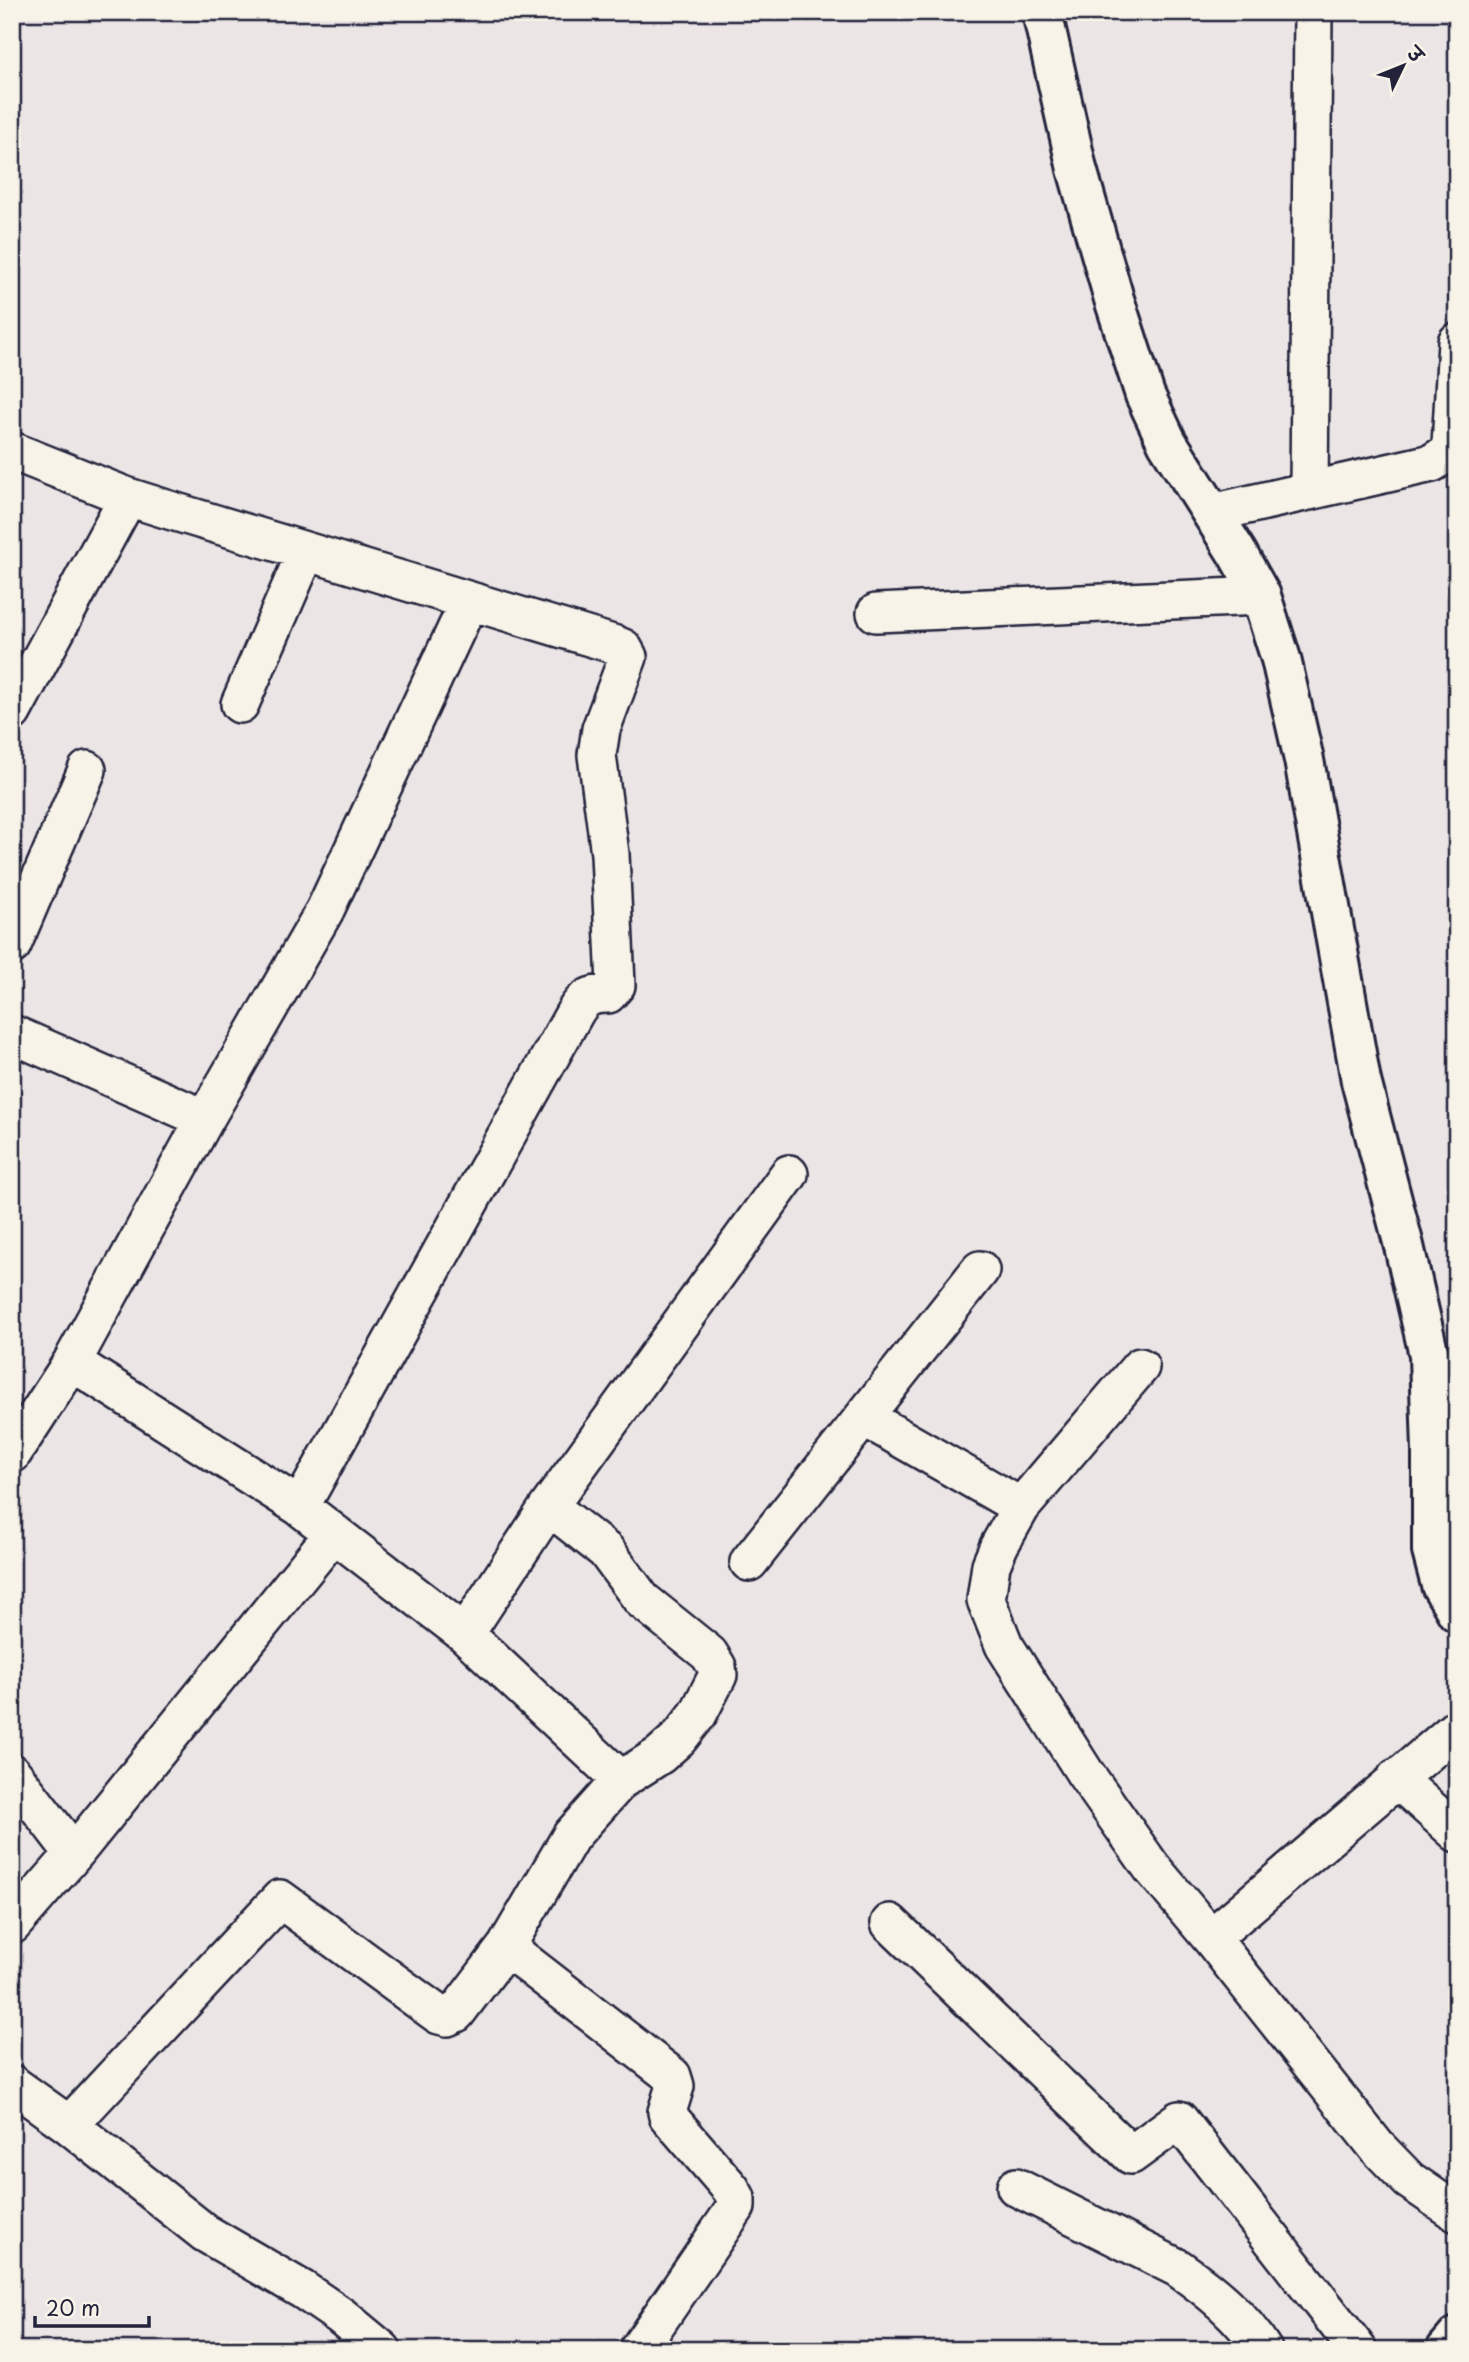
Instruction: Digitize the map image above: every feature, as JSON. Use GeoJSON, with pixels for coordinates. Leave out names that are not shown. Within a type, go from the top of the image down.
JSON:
{"type":"FeatureCollection","features":[{"type":"Feature","properties":{"kind":"street"},"geometry":{"type":"LineString","coordinates":[[1042,12],[1077,169],[1145,395],[1167,442],[1261,596],[1281,659],[1304,760],[1361,1081],[1429,1355],[1432,1551],[1441,1585],[1457,1612]]}},
{"type":"Feature","properties":{"kind":"street"},"geometry":{"type":"LineString","coordinates":[[1309,491],[1312,12]]}},
{"type":"Feature","properties":{"kind":"street"},"geometry":{"type":"LineString","coordinates":[[1212,513],[1432,463],[1447,454],[1451,445],[1457,342]]}},
{"type":"Feature","properties":{"kind":"street"},"geometry":{"type":"LineString","coordinates":[[12,451],[128,497],[616,645],[623,648],[628,657],[601,729],[597,755],[610,854],[616,985],[608,994],[592,994],[586,998],[573,1014],[300,1507]]}},
{"type":"Feature","properties":{"kind":"street"},"geometry":{"type":"LineString","coordinates":[[12,712],[128,497]]}},
{"type":"Feature","properties":{"kind":"street"},"geometry":{"type":"LineString","coordinates":[[240,704],[306,552]]}},
{"type":"Feature","properties":{"kind":"street"},"geometry":{"type":"LineString","coordinates":[[876,613],[1261,596]]}},
{"type":"Feature","properties":{"kind":"street"},"geometry":{"type":"LineString","coordinates":[[12,1454],[72,1362],[205,1119],[325,910],[469,602]]}},
{"type":"Feature","properties":{"kind":"street"},"geometry":{"type":"LineString","coordinates":[[12,945],[87,770]]}},
{"type":"Feature","properties":{"kind":"street"},"geometry":{"type":"LineString","coordinates":[[12,1034],[205,1119]]}},
{"type":"Feature","properties":{"kind":"street"},"geometry":{"type":"LineString","coordinates":[[465,1634],[549,1506],[789,1174]]}},
{"type":"Feature","properties":{"kind":"street"},"geometry":{"type":"LineString","coordinates":[[749,1562],[980,1270]]}},
{"type":"Feature","properties":{"kind":"street"},"geometry":{"type":"LineString","coordinates":[[72,1362],[300,1507],[465,1634],[621,1780]]}},
{"type":"Feature","properties":{"kind":"street"},"geometry":{"type":"LineString","coordinates":[[1140,1367],[1021,1507],[991,1565],[986,1600],[1004,1645],[1084,1773],[1152,1868],[1377,2147],[1409,2180],[1457,2213]]}},
{"type":"Feature","properties":{"kind":"street"},"geometry":{"type":"LineString","coordinates":[[863,1417],[1021,1507]]}},
{"type":"Feature","properties":{"kind":"street"},"geometry":{"type":"LineString","coordinates":[[69,2125],[280,1899],[439,2015],[447,2017],[456,2013],[506,1947],[571,1836],[621,1780],[660,1755],[679,1738],[698,1714],[718,1675],[717,1667],[709,1654],[642,1600],[606,1551],[549,1506]]}},
{"type":"Feature","properties":{"kind":"street"},"geometry":{"type":"LineString","coordinates":[[12,1925],[74,1854],[334,1533]]}},
{"type":"Feature","properties":{"kind":"street"},"geometry":{"type":"LineString","coordinates":[[1211,1938],[1457,1728]]}},
{"type":"Feature","properties":{"kind":"street"},"geometry":{"type":"LineString","coordinates":[[12,1773],[74,1854]]}},
{"type":"Feature","properties":{"kind":"street"},"geometry":{"type":"LineString","coordinates":[[1396,1778],[1457,1833]]}},
{"type":"Feature","properties":{"kind":"street"},"geometry":{"type":"LineString","coordinates":[[890,1923],[1131,2155],[1179,2120],[1358,2350]]}},
{"type":"Feature","properties":{"kind":"street"},"geometry":{"type":"LineString","coordinates":[[506,1947],[672,2076],[675,2086],[668,2116],[736,2198],[736,2207],[638,2350]]}},
{"type":"Feature","properties":{"kind":"street"},"geometry":{"type":"LineString","coordinates":[[13,2088],[69,2125],[205,2233],[322,2303],[382,2350]]}},
{"type":"Feature","properties":{"kind":"street"},"geometry":{"type":"LineString","coordinates":[[1016,2187],[1186,2274],[1228,2307],[1253,2334],[1263,2350]]}},
{"type":"Feature","properties":{"kind":"street"},"geometry":{"type":"LineString","coordinates":[[1446,2350],[1457,2337]]}}]}
